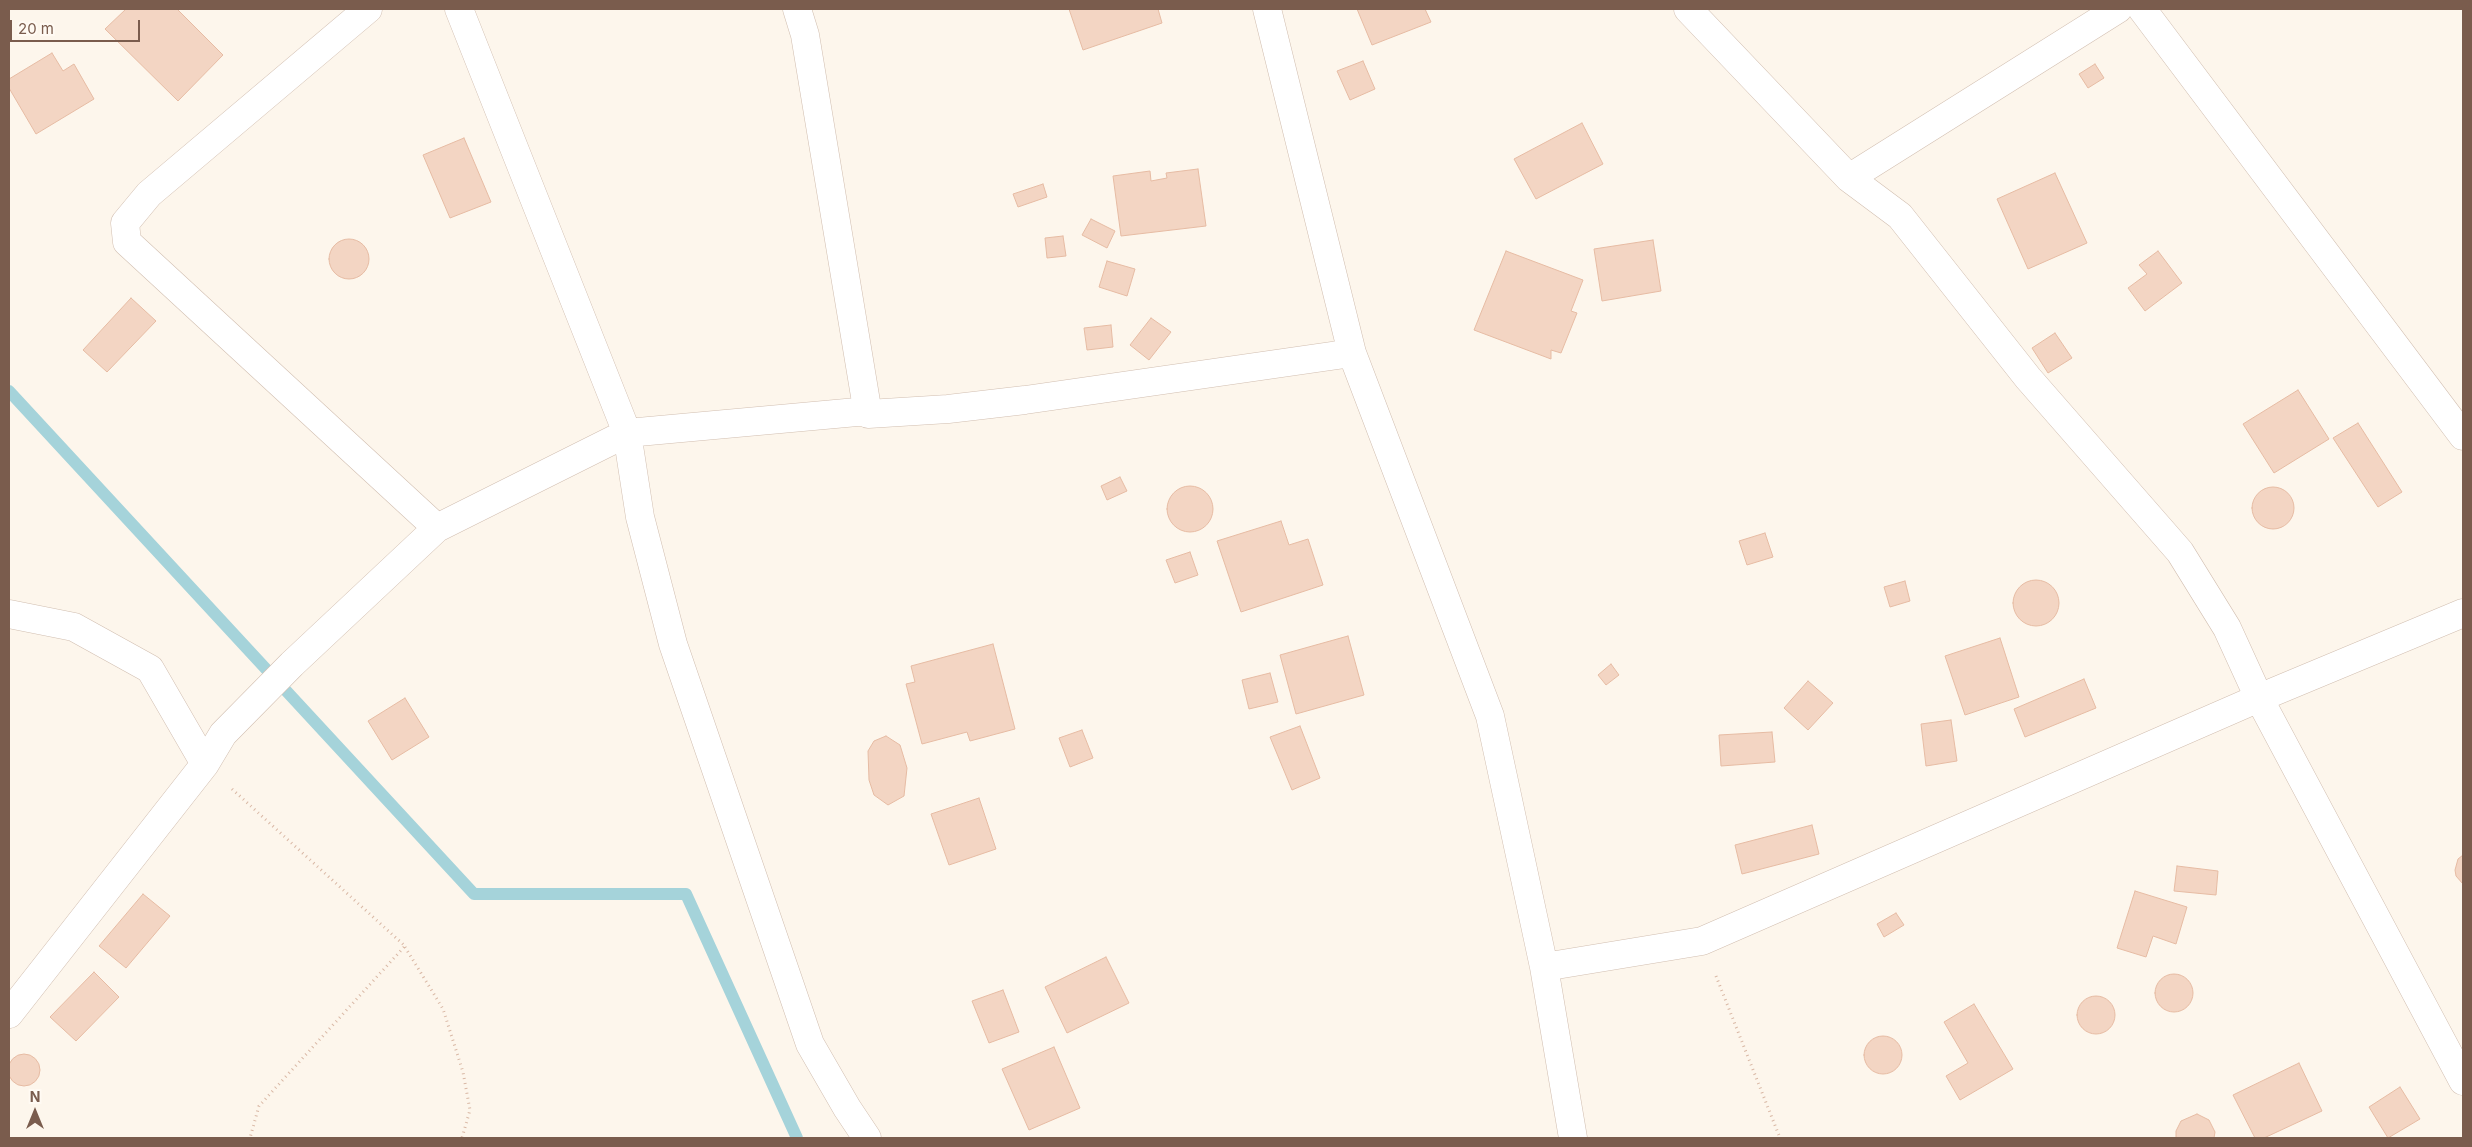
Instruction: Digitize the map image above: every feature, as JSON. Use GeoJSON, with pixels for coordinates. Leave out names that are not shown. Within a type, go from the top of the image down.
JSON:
{"type":"FeatureCollection","features":[{"type":"Feature","properties":{"kind":"street"},"geometry":{"type":"LineString","coordinates":[[368,9],[149,194],[125,223],[127,242],[437,528]]}},
{"type":"Feature","properties":{"kind":"street"},"geometry":{"type":"LineString","coordinates":[[459,9],[627,433],[640,517],[673,644],[810,1044],[846,1108],[867,1138]]}},
{"type":"Feature","properties":{"kind":"street"},"geometry":{"type":"LineString","coordinates":[[797,9],[806,35],[868,414],[948,409],[1025,400],[1352,354]]}},
{"type":"Feature","properties":{"kind":"street"},"geometry":{"type":"LineString","coordinates":[[1267,9],[1352,354],[1490,716],[1544,967],[1573,1138]]}},
{"type":"Feature","properties":{"kind":"street"},"geometry":{"type":"LineString","coordinates":[[1688,9],[1849,178],[1900,216],[2028,378],[2180,552],[2227,628],[2259,698],[2463,1081]]}},
{"type":"Feature","properties":{"kind":"street"},"geometry":{"type":"LineString","coordinates":[[1849,178],[2118,9]]}},
{"type":"Feature","properties":{"kind":"street"},"geometry":{"type":"LineString","coordinates":[[2142,9],[2463,436]]}},
{"type":"Feature","properties":{"kind":"street"},"geometry":{"type":"LineString","coordinates":[[9,1014],[205,764],[223,734],[292,664],[437,528],[627,433],[868,411]]}},
{"type":"Feature","properties":{"kind":"street"},"geometry":{"type":"LineString","coordinates":[[1544,967],[1702,941],[2259,698],[2463,613]]}},
{"type":"Feature","properties":{"kind":"street"},"geometry":{"type":"LineString","coordinates":[[9,614],[74,627],[150,669],[205,764]]}},
{"type":"Feature","properties":{"kind":"path"},"geometry":{"type":"LineString","coordinates":[[205,764],[406,946],[442,1009],[463,1072],[470,1110],[462,1138]]}},
{"type":"Feature","properties":{"kind":"path"},"geometry":{"type":"LineString","coordinates":[[1702,941],[1780,1138]]}},
{"type":"Feature","properties":{"kind":"path"},"geometry":{"type":"LineString","coordinates":[[250,1138],[259,1106],[406,946]]}},
{"type":"Feature","properties":{"kind":"building"},"geometry":{"type":"Polygon","coordinates":[[[126,9],[177,9],[223,55],[178,101],[105,29],[126,9]]]}},
{"type":"Feature","properties":{"kind":"building"},"geometry":{"type":"Polygon","coordinates":[[[1069,9],[1158,9],[1162,23],[1083,50],[1069,9]]]}},
{"type":"Feature","properties":{"kind":"building"},"geometry":{"type":"Polygon","coordinates":[[[1357,9],[1425,9],[1431,22],[1372,45],[1357,9]]]}},
{"type":"Feature","properties":{"kind":"building"},"geometry":{"type":"Polygon","coordinates":[[[52,53],[63,71],[74,64],[94,99],[36,134],[9,88],[9,79],[52,53]]]}},
{"type":"Feature","properties":{"kind":"building"},"geometry":{"type":"Polygon","coordinates":[[[1363,61],[1375,89],[1350,100],[1337,71],[1363,61]]]}},
{"type":"Feature","properties":{"kind":"building"},"geometry":{"type":"Polygon","coordinates":[[[2095,64],[2104,78],[2088,88],[2079,74],[2095,64]]]}},
{"type":"Feature","properties":{"kind":"building"},"geometry":{"type":"Polygon","coordinates":[[[1582,123],[1603,164],[1536,199],[1514,159],[1582,123]]]}},
{"type":"Feature","properties":{"kind":"building"},"geometry":{"type":"Polygon","coordinates":[[[464,138],[491,202],[450,218],[423,155],[464,138]]]}},
{"type":"Feature","properties":{"kind":"building"},"geometry":{"type":"Polygon","coordinates":[[[1198,169],[1206,226],[1121,236],[1113,176],[1150,171],[1151,181],[1167,178],[1166,173],[1198,169]]]}},
{"type":"Feature","properties":{"kind":"building"},"geometry":{"type":"Polygon","coordinates":[[[2055,173],[2087,243],[2028,269],[1997,199],[2055,173]]]}},
{"type":"Feature","properties":{"kind":"building"},"geometry":{"type":"Polygon","coordinates":[[[1043,184],[1047,197],[1018,207],[1013,194],[1043,184]]]}},
{"type":"Feature","properties":{"kind":"building"},"geometry":{"type":"Polygon","coordinates":[[[1091,219],[1115,231],[1107,248],[1082,235],[1091,219]]]}},
{"type":"Feature","properties":{"kind":"building"},"geometry":{"type":"Polygon","coordinates":[[[1063,236],[1066,256],[1047,258],[1045,238],[1063,236]]]}},
{"type":"Feature","properties":{"kind":"building"},"geometry":{"type":"Polygon","coordinates":[[[349,239],[363,245],[369,259],[363,273],[349,279],[335,273],[329,259],[335,245],[349,239]]]}},
{"type":"Feature","properties":{"kind":"building"},"geometry":{"type":"Polygon","coordinates":[[[1653,240],[1661,291],[1602,301],[1594,249],[1653,240]]]}},
{"type":"Feature","properties":{"kind":"building"},"geometry":{"type":"Polygon","coordinates":[[[1506,251],[1583,280],[1571,311],[1577,313],[1561,353],[1551,350],[1551,359],[1474,330],[1506,251]]]}},
{"type":"Feature","properties":{"kind":"building"},"geometry":{"type":"Polygon","coordinates":[[[2158,251],[2182,283],[2145,311],[2128,288],[2147,274],[2139,265],[2158,251]]]}},
{"type":"Feature","properties":{"kind":"building"},"geometry":{"type":"Polygon","coordinates":[[[1107,261],[1135,269],[1127,296],[1099,287],[1107,261]]]}},
{"type":"Feature","properties":{"kind":"building"},"geometry":{"type":"Polygon","coordinates":[[[131,298],[156,321],[107,372],[83,350],[131,298]]]}},
{"type":"Feature","properties":{"kind":"building"},"geometry":{"type":"Polygon","coordinates":[[[1151,318],[1171,332],[1149,360],[1130,345],[1151,318]]]}},
{"type":"Feature","properties":{"kind":"building"},"geometry":{"type":"Polygon","coordinates":[[[1111,325],[1113,347],[1087,350],[1084,328],[1111,325]]]}},
{"type":"Feature","properties":{"kind":"building"},"geometry":{"type":"Polygon","coordinates":[[[2055,333],[2072,358],[2048,373],[2032,348],[2055,333]]]}},
{"type":"Feature","properties":{"kind":"building"},"geometry":{"type":"Polygon","coordinates":[[[2298,390],[2329,439],[2274,473],[2243,424],[2298,390]]]}},
{"type":"Feature","properties":{"kind":"building"},"geometry":{"type":"Polygon","coordinates":[[[2358,423],[2402,492],[2378,507],[2333,438],[2358,423]]]}},
{"type":"Feature","properties":{"kind":"building"},"geometry":{"type":"Polygon","coordinates":[[[1120,477],[1127,491],[1107,500],[1101,486],[1120,477]]]}},
{"type":"Feature","properties":{"kind":"building"},"geometry":{"type":"Polygon","coordinates":[[[1190,486],[1203,490],[1209,496],[1213,509],[1209,522],[1203,528],[1190,532],[1177,528],[1171,522],[1167,509],[1171,496],[1177,490],[1190,486]]]}},
{"type":"Feature","properties":{"kind":"building"},"geometry":{"type":"Polygon","coordinates":[[[2269,487],[2277,487],[2288,493],[2294,508],[2288,523],[2277,529],[2269,529],[2258,523],[2252,512],[2252,504],[2258,493],[2269,487]]]}},
{"type":"Feature","properties":{"kind":"building"},"geometry":{"type":"Polygon","coordinates":[[[1281,521],[1289,545],[1308,539],[1323,585],[1241,612],[1217,541],[1281,521]]]}},
{"type":"Feature","properties":{"kind":"building"},"geometry":{"type":"Polygon","coordinates":[[[1765,533],[1773,557],[1747,565],[1739,541],[1765,533]]]}},
{"type":"Feature","properties":{"kind":"building"},"geometry":{"type":"Polygon","coordinates":[[[1190,552],[1198,575],[1175,583],[1166,560],[1190,552]]]}},
{"type":"Feature","properties":{"kind":"building"},"geometry":{"type":"Polygon","coordinates":[[[2036,580],[2049,584],[2055,590],[2059,603],[2055,616],[2049,622],[2036,626],[2023,622],[2017,616],[2013,603],[2017,590],[2023,584],[2036,580]]]}},
{"type":"Feature","properties":{"kind":"building"},"geometry":{"type":"Polygon","coordinates":[[[1905,581],[1910,601],[1890,607],[1884,587],[1905,581]]]}},
{"type":"Feature","properties":{"kind":"building"},"geometry":{"type":"Polygon","coordinates":[[[1348,636],[1364,695],[1296,714],[1280,655],[1348,636]]]}},
{"type":"Feature","properties":{"kind":"building"},"geometry":{"type":"Polygon","coordinates":[[[2000,638],[2019,697],[1965,715],[1945,656],[2000,638]]]}},
{"type":"Feature","properties":{"kind":"building"},"geometry":{"type":"Polygon","coordinates":[[[993,644],[1015,729],[970,741],[967,732],[922,744],[906,684],[915,682],[911,666],[993,644]]]}},
{"type":"Feature","properties":{"kind":"building"},"geometry":{"type":"Polygon","coordinates":[[[1611,664],[1619,675],[1606,685],[1598,675],[1611,664]]]}},
{"type":"Feature","properties":{"kind":"building"},"geometry":{"type":"Polygon","coordinates":[[[1270,673],[1278,702],[1249,709],[1242,680],[1270,673]]]}},
{"type":"Feature","properties":{"kind":"building"},"geometry":{"type":"Polygon","coordinates":[[[2084,679],[2096,708],[2025,737],[2014,709],[2084,679]]]}},
{"type":"Feature","properties":{"kind":"building"},"geometry":{"type":"Polygon","coordinates":[[[1808,681],[1833,703],[1808,730],[1784,708],[1808,681]]]}},
{"type":"Feature","properties":{"kind":"building"},"geometry":{"type":"Polygon","coordinates":[[[405,698],[429,737],[392,760],[368,721],[405,698]]]}},
{"type":"Feature","properties":{"kind":"building"},"geometry":{"type":"Polygon","coordinates":[[[1951,720],[1957,761],[1926,766],[1921,724],[1951,720]]]}},
{"type":"Feature","properties":{"kind":"building"},"geometry":{"type":"Polygon","coordinates":[[[1300,726],[1320,778],[1292,790],[1270,737],[1300,726]]]}},
{"type":"Feature","properties":{"kind":"building"},"geometry":{"type":"Polygon","coordinates":[[[1082,730],[1093,758],[1070,767],[1059,738],[1082,730]]]}},
{"type":"Feature","properties":{"kind":"building"},"geometry":{"type":"Polygon","coordinates":[[[1772,732],[1775,762],[1721,766],[1719,735],[1772,732]]]}},
{"type":"Feature","properties":{"kind":"building"},"geometry":{"type":"Polygon","coordinates":[[[886,736],[900,745],[907,768],[904,796],[888,805],[874,795],[869,780],[868,751],[874,741],[886,736]]]}},
{"type":"Feature","properties":{"kind":"building"},"geometry":{"type":"Polygon","coordinates":[[[979,798],[996,849],[949,865],[931,814],[979,798]]]}},
{"type":"Feature","properties":{"kind":"building"},"geometry":{"type":"Polygon","coordinates":[[[1812,825],[1819,854],[1742,874],[1735,845],[1812,825]]]}},
{"type":"Feature","properties":{"kind":"building"},"geometry":{"type":"Polygon","coordinates":[[[2463,855],[2463,884],[2456,876],[2455,870],[2458,859],[2463,855]]]}},
{"type":"Feature","properties":{"kind":"building"},"geometry":{"type":"Polygon","coordinates":[[[2177,866],[2218,871],[2216,895],[2174,891],[2177,866]]]}},
{"type":"Feature","properties":{"kind":"building"},"geometry":{"type":"Polygon","coordinates":[[[2135,891],[2187,907],[2176,944],[2153,936],[2146,957],[2117,948],[2135,891]]]}},
{"type":"Feature","properties":{"kind":"building"},"geometry":{"type":"Polygon","coordinates":[[[143,894],[170,916],[126,968],[99,946],[143,894]]]}},
{"type":"Feature","properties":{"kind":"building"},"geometry":{"type":"Polygon","coordinates":[[[1896,913],[1904,925],[1884,937],[1877,924],[1896,913]]]}},
{"type":"Feature","properties":{"kind":"building"},"geometry":{"type":"Polygon","coordinates":[[[1106,957],[1129,1003],[1067,1033],[1045,987],[1106,957]]]}},
{"type":"Feature","properties":{"kind":"building"},"geometry":{"type":"Polygon","coordinates":[[[94,972],[119,997],[76,1041],[50,1017],[94,972]]]}},
{"type":"Feature","properties":{"kind":"building"},"geometry":{"type":"Polygon","coordinates":[[[2174,974],[2188,979],[2193,993],[2188,1007],[2174,1012],[2160,1007],[2155,993],[2160,979],[2174,974]]]}},
{"type":"Feature","properties":{"kind":"building"},"geometry":{"type":"Polygon","coordinates":[[[1003,990],[1019,1032],[989,1043],[972,1001],[1003,990]]]}},
{"type":"Feature","properties":{"kind":"building"},"geometry":{"type":"Polygon","coordinates":[[[2096,996],[2110,1001],[2115,1015],[2110,1029],[2096,1034],[2082,1029],[2077,1015],[2082,1001],[2096,996]]]}},
{"type":"Feature","properties":{"kind":"building"},"geometry":{"type":"Polygon","coordinates":[[[1974,1004],[2013,1069],[1960,1100],[1946,1076],[1968,1063],[1944,1022],[1974,1004]]]}},
{"type":"Feature","properties":{"kind":"building"},"geometry":{"type":"Polygon","coordinates":[[[1883,1036],[1897,1041],[1902,1055],[1897,1069],[1883,1074],[1869,1069],[1864,1055],[1869,1041],[1883,1036]]]}},
{"type":"Feature","properties":{"kind":"building"},"geometry":{"type":"Polygon","coordinates":[[[1054,1047],[1080,1108],[1029,1130],[1002,1069],[1054,1047]]]}},
{"type":"Feature","properties":{"kind":"building"},"geometry":{"type":"Polygon","coordinates":[[[24,1054],[35,1059],[40,1070],[35,1081],[24,1086],[13,1081],[8,1070],[13,1059],[24,1054]]]}},
{"type":"Feature","properties":{"kind":"building"},"geometry":{"type":"Polygon","coordinates":[[[2299,1063],[2322,1111],[2264,1138],[2255,1138],[2233,1095],[2299,1063]]]}},
{"type":"Feature","properties":{"kind":"building"},"geometry":{"type":"Polygon","coordinates":[[[2400,1087],[2420,1119],[2388,1138],[2369,1107],[2400,1087]]]}},
{"type":"Feature","properties":{"kind":"building"},"geometry":{"type":"Polygon","coordinates":[[[2197,1114],[2209,1120],[2215,1132],[2214,1138],[2176,1138],[2176,1131],[2181,1121],[2197,1114]]]}},
{"type":"Feature","properties":{"kind":"waterway"},"geometry":{"type":"LineString","coordinates":[[9,391],[474,894],[686,894],[797,1138]]}}]}
